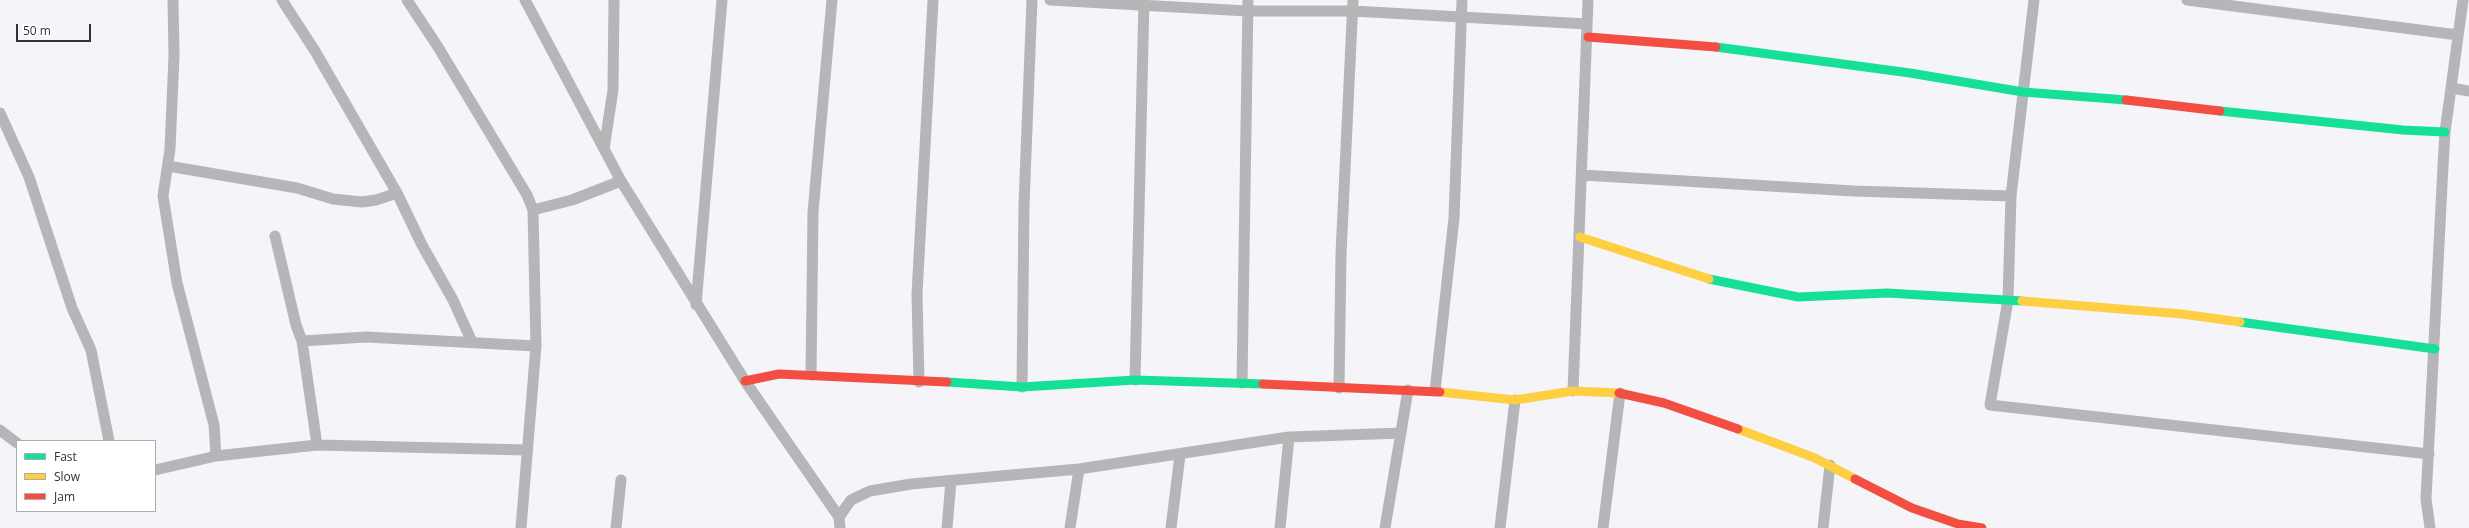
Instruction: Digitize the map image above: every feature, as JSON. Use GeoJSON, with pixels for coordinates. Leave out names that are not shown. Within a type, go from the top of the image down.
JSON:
{"type":"FeatureCollection","features":[{"type":"Feature","properties":{"kind":"street"},"geometry":{"type":"LineString","coordinates":[[173,0],[174,56],[168,166],[164,178],[164,209],[177,283],[214,425],[216,456]]}},
{"type":"Feature","properties":{"kind":"street"},"geometry":{"type":"LineString","coordinates":[[282,0],[316,51],[397,193],[422,245],[453,300],[472,342]]}},
{"type":"Feature","properties":{"kind":"street"},"geometry":{"type":"LineString","coordinates":[[407,0],[438,47],[527,195],[533,210],[536,346],[522,528]]}},
{"type":"Feature","properties":{"kind":"street"},"geometry":{"type":"LineString","coordinates":[[525,0],[621,181],[696,305],[839,522],[851,500],[870,491],[911,484],[1078,469],[1127,460],[1180,455],[1289,438],[1401,433]]}},
{"type":"Feature","properties":{"kind":"street"},"geometry":{"type":"LineString","coordinates":[[604,150],[613,90],[614,0]]}},
{"type":"Feature","properties":{"kind":"street"},"geometry":{"type":"LineString","coordinates":[[696,305],[722,0]]}},
{"type":"Feature","properties":{"kind":"street"},"geometry":{"type":"LineString","coordinates":[[811,375],[813,212],[832,0]]}},
{"type":"Feature","properties":{"kind":"street"},"geometry":{"type":"LineString","coordinates":[[919,382],[917,294],[933,0]]}},
{"type":"Feature","properties":{"kind":"street"},"geometry":{"type":"LineString","coordinates":[[1022,387],[1024,206],[1032,0]]}},
{"type":"Feature","properties":{"kind":"street"},"geometry":{"type":"LineString","coordinates":[[1050,0],[1144,2],[1247,11],[1353,5],[1462,18],[1587,24]]}},
{"type":"Feature","properties":{"kind":"street"},"geometry":{"type":"LineString","coordinates":[[1242,383],[1248,0]]}},
{"type":"Feature","properties":{"kind":"street"},"geometry":{"type":"LineString","coordinates":[[1435,391],[1454,218],[1462,0]]}},
{"type":"Feature","properties":{"kind":"street"},"geometry":{"type":"LineString","coordinates":[[1573,391],[1588,37],[1588,0]]}},
{"type":"Feature","properties":{"kind":"street"},"geometry":{"type":"LineString","coordinates":[[2034,0],[2011,196],[2008,300],[1990,405],[2429,454]]}},
{"type":"Feature","properties":{"kind":"street"},"geometry":{"type":"LineString","coordinates":[[2187,0],[2253,4],[2458,35]]}},
{"type":"Feature","properties":{"kind":"street"},"geometry":{"type":"LineString","coordinates":[[2430,528],[2426,499],[2435,349],[2445,132],[2463,0]]}},
{"type":"Feature","properties":{"kind":"street"},"geometry":{"type":"LineString","coordinates":[[1135,380],[1144,2]]}},
{"type":"Feature","properties":{"kind":"street"},"geometry":{"type":"LineString","coordinates":[[1339,388],[1341,254],[1353,5]]}},
{"type":"Feature","properties":{"kind":"street"},"geometry":{"type":"LineString","coordinates":[[1588,37],[1707,46],[2023,92],[2152,102],[2186,108],[2403,130],[2445,132]]}},
{"type":"Feature","properties":{"kind":"street"},"geometry":{"type":"LineString","coordinates":[[2451,88],[2469,92]]}},
{"type":"Feature","properties":{"kind":"street"},"geometry":{"type":"LineString","coordinates":[[0,114],[29,177],[72,308],[90,350],[109,440]]}},
{"type":"Feature","properties":{"kind":"street"},"geometry":{"type":"LineString","coordinates":[[168,166],[297,188],[333,199],[369,201],[387,198],[397,193]]}},
{"type":"Feature","properties":{"kind":"street"},"geometry":{"type":"LineString","coordinates":[[1582,176],[1854,191],[2011,196]]}},
{"type":"Feature","properties":{"kind":"street"},"geometry":{"type":"LineString","coordinates":[[533,210],[572,200],[621,181]]}},
{"type":"Feature","properties":{"kind":"street"},"geometry":{"type":"LineString","coordinates":[[275,236],[296,325],[302,341],[317,445]]}},
{"type":"Feature","properties":{"kind":"street"},"geometry":{"type":"LineString","coordinates":[[1580,238],[1717,282],[1798,296],[1888,293],[2008,300],[2182,314],[2435,349]]}},
{"type":"Feature","properties":{"kind":"street"},"geometry":{"type":"LineString","coordinates":[[302,341],[366,337],[536,346]]}},
{"type":"Feature","properties":{"kind":"street"},"geometry":{"type":"LineString","coordinates":[[745,381],[779,374],[1022,387],[1135,380],[1435,391],[1514,400],[1573,391],[1620,393],[1664,403],[1738,428],[1830,465],[1945,524],[1982,528]]}},
{"type":"Feature","properties":{"kind":"street"},"geometry":{"type":"LineString","coordinates":[[1385,528],[1408,390]]}},
{"type":"Feature","properties":{"kind":"street"},"geometry":{"type":"LineString","coordinates":[[1602,528],[1620,393]]}},
{"type":"Feature","properties":{"kind":"street"},"geometry":{"type":"LineString","coordinates":[[1500,528],[1514,400]]}},
{"type":"Feature","properties":{"kind":"street"},"geometry":{"type":"LineString","coordinates":[[0,430],[16,443]]}},
{"type":"Feature","properties":{"kind":"street"},"geometry":{"type":"LineString","coordinates":[[1280,528],[1289,438]]}},
{"type":"Feature","properties":{"kind":"street"},"geometry":{"type":"LineString","coordinates":[[156,470],[216,456],[317,445],[527,450]]}},
{"type":"Feature","properties":{"kind":"street"},"geometry":{"type":"LineString","coordinates":[[1172,528],[1180,455]]}},
{"type":"Feature","properties":{"kind":"street"},"geometry":{"type":"LineString","coordinates":[[1823,528],[1830,465]]}},
{"type":"Feature","properties":{"kind":"street"},"geometry":{"type":"LineString","coordinates":[[1070,528],[1078,469]]}},
{"type":"Feature","properties":{"kind":"street"},"geometry":{"type":"LineString","coordinates":[[616,528],[621,480]]}},
{"type":"Feature","properties":{"kind":"street"},"geometry":{"type":"LineString","coordinates":[[947,528],[951,481]]}},
{"type":"Feature","properties":{"kind":"traffic: fast"},"geometry":{"type":"LineString","coordinates":[[1716,47],[1910,73],[2023,92],[2126,100]]}},
{"type":"Feature","properties":{"kind":"traffic: fast"},"geometry":{"type":"LineString","coordinates":[[2220,111],[2403,130],[2445,132]]}},
{"type":"Feature","properties":{"kind":"traffic: fast"},"geometry":{"type":"LineString","coordinates":[[1709,279],[1798,297],[1887,293],[2022,301]]}},
{"type":"Feature","properties":{"kind":"traffic: fast"},"geometry":{"type":"LineString","coordinates":[[2240,322],[2435,349]]}},
{"type":"Feature","properties":{"kind":"traffic: fast"},"geometry":{"type":"LineString","coordinates":[[947,382],[1022,387],[1135,380],[1263,384]]}},
{"type":"Feature","properties":{"kind":"traffic: slow"},"geometry":{"type":"LineString","coordinates":[[1580,237],[1709,279]]}},
{"type":"Feature","properties":{"kind":"traffic: slow"},"geometry":{"type":"LineString","coordinates":[[2022,301],[2182,314],[2240,322]]}},
{"type":"Feature","properties":{"kind":"traffic: slow"},"geometry":{"type":"LineString","coordinates":[[1440,392],[1515,400],[1573,391],[1619,393]]}},
{"type":"Feature","properties":{"kind":"traffic: slow"},"geometry":{"type":"LineString","coordinates":[[1738,429],[1815,458],[1855,479]]}},
{"type":"Feature","properties":{"kind":"traffic: jam"},"geometry":{"type":"LineString","coordinates":[[1588,37],[1716,47]]}},
{"type":"Feature","properties":{"kind":"traffic: jam"},"geometry":{"type":"LineString","coordinates":[[2126,100],[2220,111]]}},
{"type":"Feature","properties":{"kind":"traffic: jam"},"geometry":{"type":"LineString","coordinates":[[745,381],[779,374],[947,382]]}},
{"type":"Feature","properties":{"kind":"traffic: jam"},"geometry":{"type":"LineString","coordinates":[[1263,384],[1440,392]]}},
{"type":"Feature","properties":{"kind":"traffic: jam"},"geometry":{"type":"LineString","coordinates":[[1619,393],[1664,403],[1738,429]]}},
{"type":"Feature","properties":{"kind":"traffic: jam"},"geometry":{"type":"LineString","coordinates":[[1855,479],[1912,508],[1958,524],[1982,528]]}}]}
